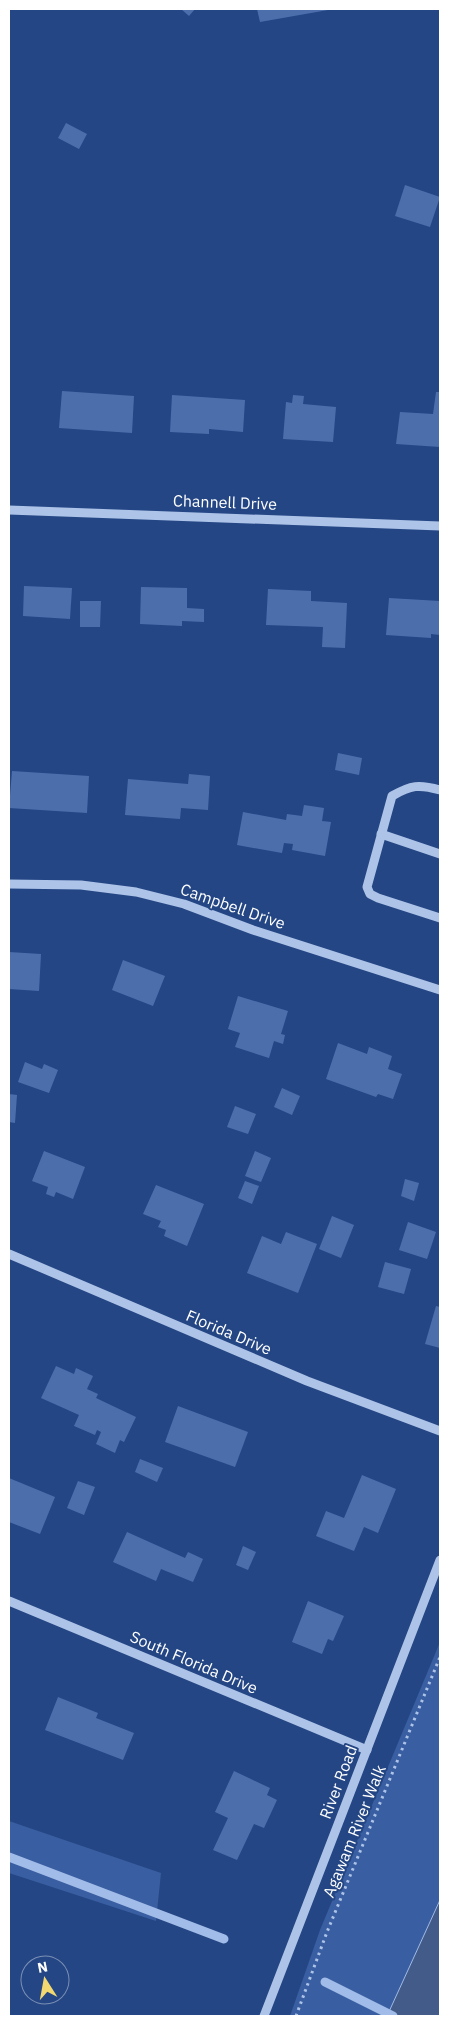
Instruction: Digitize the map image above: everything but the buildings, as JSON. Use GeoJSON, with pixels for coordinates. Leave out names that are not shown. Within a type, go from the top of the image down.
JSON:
{"type":"FeatureCollection","features":[{"type":"Feature","properties":{"kind":"street","name":"Channell Drive"},"geometry":{"type":"LineString","coordinates":[[9,510],[440,526]]}},
{"type":"Feature","properties":{"kind":"street"},"geometry":{"type":"LineString","coordinates":[[440,790],[421,784],[404,789],[392,796],[367,887],[370,894],[440,918]]}},
{"type":"Feature","properties":{"kind":"street"},"geometry":{"type":"LineString","coordinates":[[381,834],[440,854]]}},
{"type":"Feature","properties":{"kind":"street","name":"Campbell Drive"},"geometry":{"type":"LineString","coordinates":[[9,884],[81,886],[136,892],[184,904],[253,930],[440,990]]}},
{"type":"Feature","properties":{"kind":"street","name":"Florida Drive"},"geometry":{"type":"LineString","coordinates":[[9,1254],[306,1381],[440,1431]]}},
{"type":"Feature","properties":{"kind":"street","name":"River Road"},"geometry":{"type":"LineString","coordinates":[[264,2016],[440,1560]]}},
{"type":"Feature","properties":{"kind":"street","name":"South Florida Drive"},"geometry":{"type":"LineString","coordinates":[[9,1601],[367,1750]]}},
{"type":"Feature","properties":{"kind":"path","name":"Agawam River Walk"},"geometry":{"type":"LineString","coordinates":[[296,2016],[327,1932],[440,1657]]}},
{"type":"Feature","properties":{"kind":"shaded area"},"geometry":{"type":"Polygon","coordinates":[[[440,1642],[440,1900],[387,2016],[290,2016],[320,1930],[440,1642]]]}},
{"type":"Feature","properties":{"kind":"shaded area"},"geometry":{"type":"Polygon","coordinates":[[[9,1821],[161,1873],[156,1921],[9,1873],[9,1821]]]}},
{"type":"Feature","properties":{"kind":"shaded area"},"geometry":{"type":"Polygon","coordinates":[[[440,1900],[440,2016],[387,2016],[440,1900]]]}},
{"type":"Feature","properties":{"kind":"waterway"},"geometry":{"type":"LineString","coordinates":[[9,1857],[224,1939]]}},
{"type":"Feature","properties":{"kind":"waterway"},"geometry":{"type":"LineString","coordinates":[[325,1982],[393,2016]]}}]}
